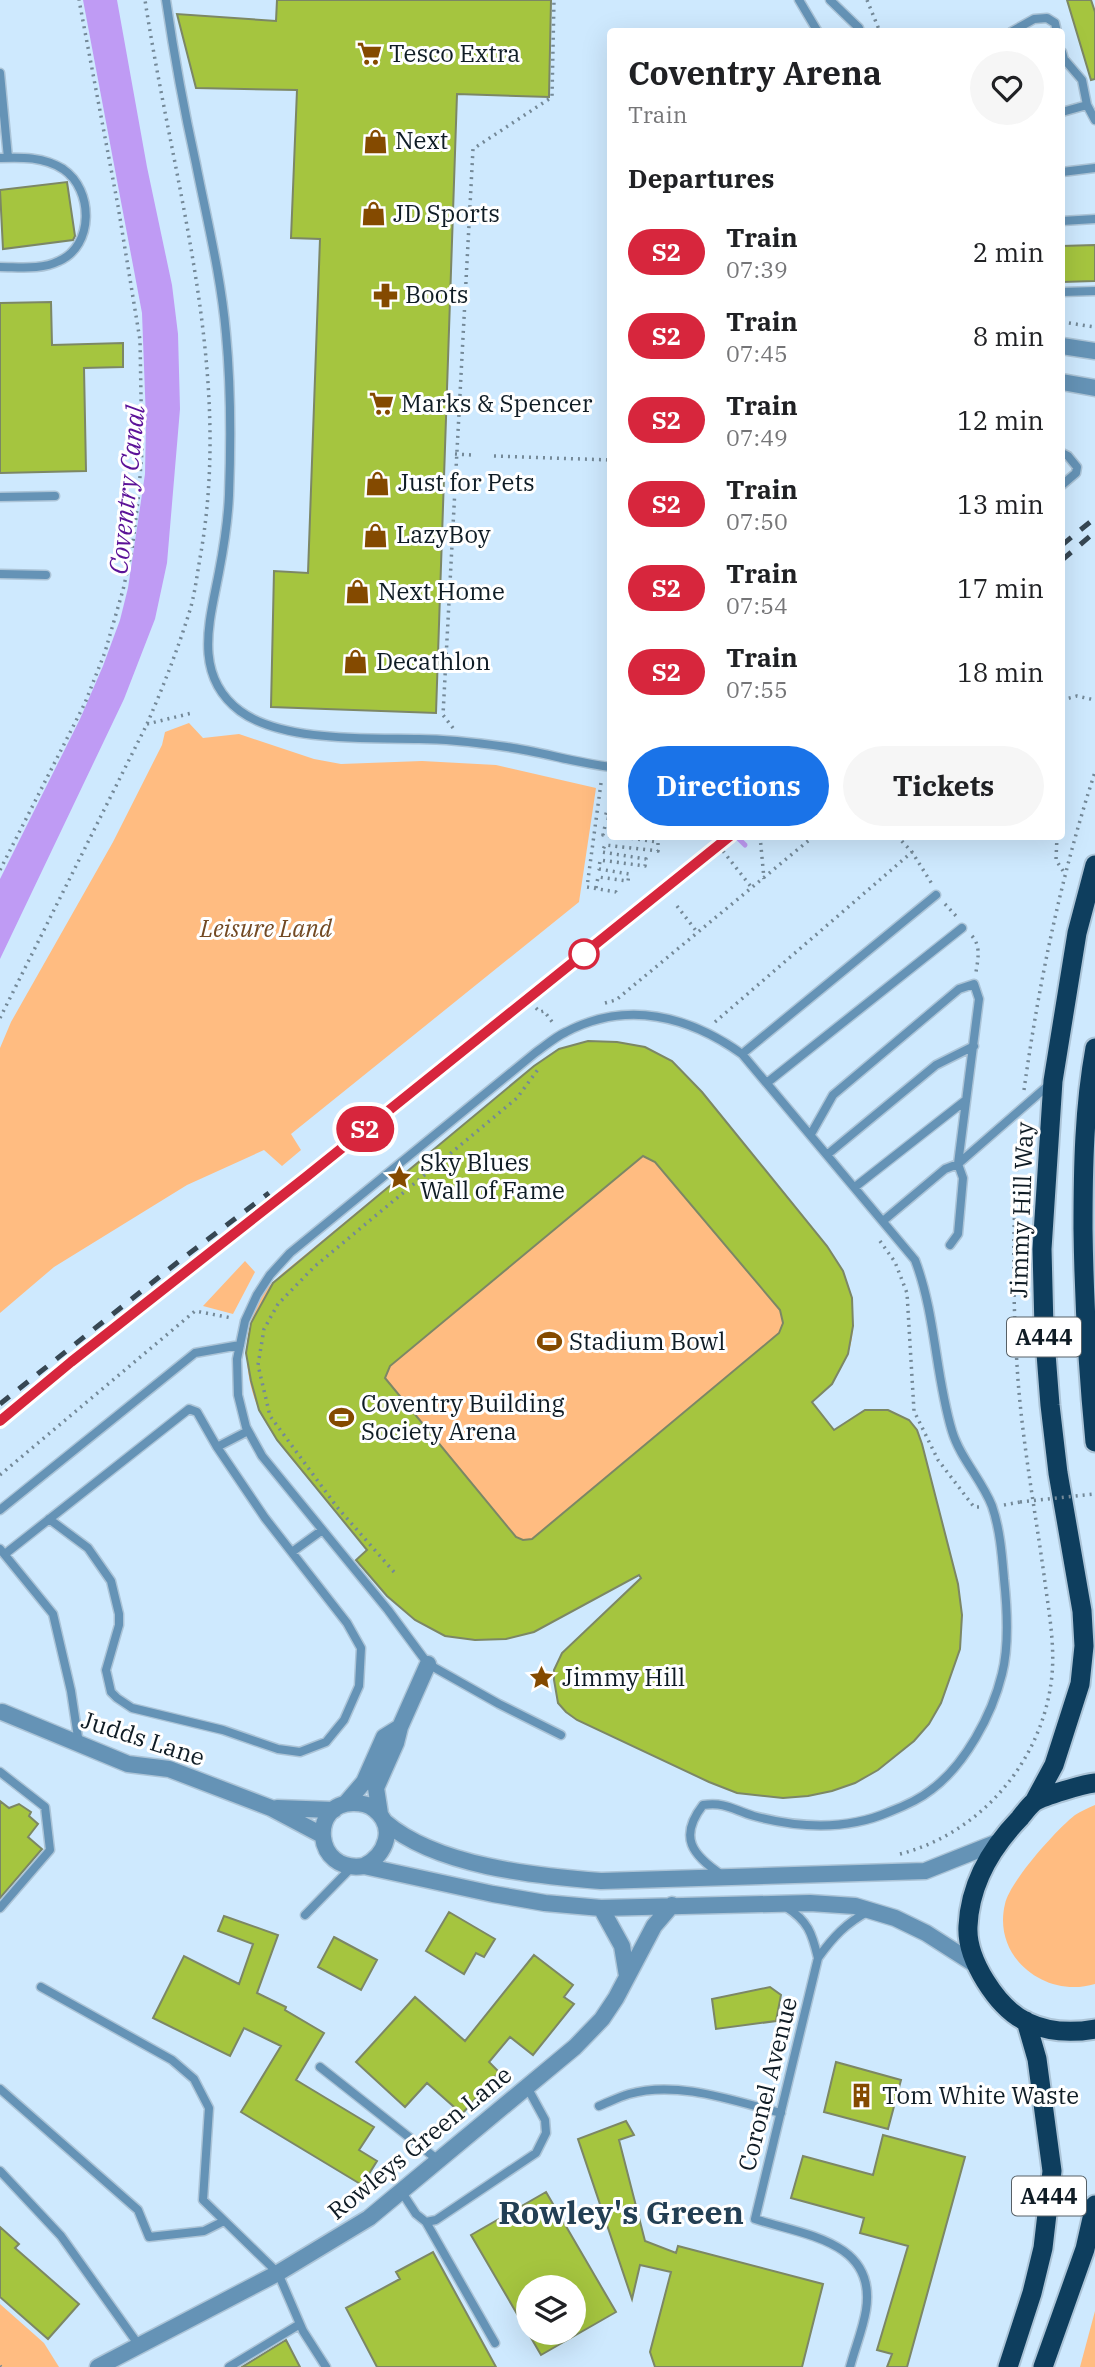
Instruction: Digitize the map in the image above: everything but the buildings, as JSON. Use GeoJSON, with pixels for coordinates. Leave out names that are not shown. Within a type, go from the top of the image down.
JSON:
{"type":"FeatureCollection","features":[{"type":"Feature","properties":{"kind":"highway","name":"Jimmy Hill Way"},"geometry":{"type":"LineString","coordinates":[[976,1965],[970,1947],[968,1927],[971,1902],[981,1871],[998,1842],[1034,1802],[1054,1765],[1080,1684],[1084,1646],[1082,1611],[1051,1418],[1044,1328],[1042,1249],[1053,1081],[1077,933],[1095,865]]}},
{"type":"Feature","properties":{"kind":"highway","name":"A444"},"geometry":{"type":"LineString","coordinates":[[1095,1048],[1085,1114],[1083,1198],[1088,1378],[1095,1442]]}},
{"type":"Feature","properties":{"kind":"highway"},"geometry":{"type":"LineString","coordinates":[[1034,1802],[1095,1783]]}},
{"type":"Feature","properties":{"kind":"highway"},"geometry":{"type":"LineString","coordinates":[[976,1965],[1007,2007],[1026,2021],[1069,2032],[1095,2029]]}},
{"type":"Feature","properties":{"kind":"highway","name":"A444"},"geometry":{"type":"LineString","coordinates":[[1008,2367],[1032,2293],[1043,2248],[1052,2171],[1037,2059],[1026,2021]]}},
{"type":"Feature","properties":{"kind":"highway","name":"A444"},"geometry":{"type":"LineString","coordinates":[[1043,2367],[1085,2249],[1095,2205]]}},
{"type":"Feature","properties":{"kind":"street"},"geometry":{"type":"LineString","coordinates":[[1065,346],[1095,351]]}},
{"type":"Feature","properties":{"kind":"street"},"geometry":{"type":"LineString","coordinates":[[1065,383],[1095,388]]}},
{"type":"Feature","properties":{"kind":"street"},"geometry":{"type":"LineString","coordinates":[[358,1867],[381,1854],[386,1844],[387,1833],[376,1788],[428,1664]]}},
{"type":"Feature","properties":{"kind":"street","name":"Judds Lane"},"geometry":{"type":"LineString","coordinates":[[2,1712],[128,1763],[169,1769],[271,1808],[322,1835]]}},
{"type":"Feature","properties":{"kind":"street"},"geometry":{"type":"LineString","coordinates":[[400,1727],[384,1737],[364,1782],[323,1826],[322,1835],[328,1853],[343,1865],[545,1903],[601,1908],[838,1904],[872,1910],[895,1918],[926,1933],[976,1965]]}},
{"type":"Feature","properties":{"kind":"street"},"geometry":{"type":"LineString","coordinates":[[340,1806],[362,1803],[372,1807],[402,1837],[432,1849],[501,1869],[549,1877],[601,1881],[925,1871],[998,1842]]}},
{"type":"Feature","properties":{"kind":"street","name":"Judds Lane"},"geometry":{"type":"LineString","coordinates":[[271,1808],[340,1806]]}},
{"type":"Feature","properties":{"kind":"street","name":"Rowleys Green Lane"},"geometry":{"type":"LineString","coordinates":[[98,2367],[278,2273],[369,2218],[575,2047],[616,1998],[654,1926],[672,1905]]}},
{"type":"Feature","properties":{"kind":"street"},"geometry":{"type":"LineString","coordinates":[[601,1908],[622,1946],[627,1976]]}},
{"type":"Feature","properties":{"kind":"lane"},"geometry":{"type":"LineString","coordinates":[[166,0],[212,240],[226,334],[230,412],[229,499],[225,538],[207,638],[209,660],[217,682],[227,698],[242,712],[288,729],[353,740],[422,739],[505,747],[607,766]]}},
{"type":"Feature","properties":{"kind":"lane"},"geometry":{"type":"LineString","coordinates":[[794,0],[811,20]]}},
{"type":"Feature","properties":{"kind":"lane"},"geometry":{"type":"LineString","coordinates":[[799,0],[816,28]]}},
{"type":"Feature","properties":{"kind":"lane"},"geometry":{"type":"LineString","coordinates":[[830,0],[859,28]]}},
{"type":"Feature","properties":{"kind":"lane"},"geometry":{"type":"LineString","coordinates":[[1018,28],[1034,19],[1047,18],[1055,23],[1056,28]]}},
{"type":"Feature","properties":{"kind":"lane"},"geometry":{"type":"LineString","coordinates":[[1065,60],[1082,80],[1087,105],[1095,120]]}},
{"type":"Feature","properties":{"kind":"lane"},"geometry":{"type":"LineString","coordinates":[[0,73],[4,158],[42,159],[65,170],[79,186],[84,202],[85,220],[83,238],[75,252],[60,261],[39,267],[0,267]]}},
{"type":"Feature","properties":{"kind":"lane"},"geometry":{"type":"LineString","coordinates":[[1065,111],[1087,105]]}},
{"type":"Feature","properties":{"kind":"lane"},"geometry":{"type":"LineString","coordinates":[[1065,172],[1095,168]]}},
{"type":"Feature","properties":{"kind":"lane"},"geometry":{"type":"LineString","coordinates":[[1065,221],[1095,219]]}},
{"type":"Feature","properties":{"kind":"lane"},"geometry":{"type":"LineString","coordinates":[[1065,292],[1095,291]]}},
{"type":"Feature","properties":{"kind":"lane"},"geometry":{"type":"LineString","coordinates":[[1065,454],[1077,467],[1076,472],[1065,482]]}},
{"type":"Feature","properties":{"kind":"lane"},"geometry":{"type":"LineString","coordinates":[[0,497],[55,496]]}},
{"type":"Feature","properties":{"kind":"lane"},"geometry":{"type":"LineString","coordinates":[[0,574],[46,575]]}},
{"type":"Feature","properties":{"kind":"lane"},"geometry":{"type":"LineString","coordinates":[[742,1054],[936,895]]}},
{"type":"Feature","properties":{"kind":"lane"},"geometry":{"type":"LineString","coordinates":[[768,1082],[962,928]]}},
{"type":"Feature","properties":{"kind":"lane"},"geometry":{"type":"LineString","coordinates":[[811,1134],[833,1095],[959,989],[974,984],[979,999],[958,1164],[964,1178],[958,1234],[950,1245]]}},
{"type":"Feature","properties":{"kind":"lane"},"geometry":{"type":"LineString","coordinates":[[561,1735],[428,1664],[388,1610],[262,1457],[248,1431],[238,1395],[237,1359],[245,1321],[257,1295],[270,1275],[290,1253],[535,1053],[565,1032],[597,1019],[623,1015],[660,1016],[705,1030],[742,1054],[915,1260],[923,1280],[932,1321],[944,1401],[953,1434],[992,1506],[1001,1548],[1005,1591],[1003,1672],[991,1708],[965,1755],[931,1790],[888,1813],[837,1826],[792,1825],[751,1815],[720,1803],[703,1805],[692,1820],[691,1837],[695,1852],[705,1864],[727,1878]]}},
{"type":"Feature","properties":{"kind":"lane"},"geometry":{"type":"LineString","coordinates":[[828,1154],[936,1065],[974,1046]]}},
{"type":"Feature","properties":{"kind":"lane"},"geometry":{"type":"LineString","coordinates":[[883,1221],[945,1169],[958,1164],[1053,1081]]}},
{"type":"Feature","properties":{"kind":"lane"},"geometry":{"type":"LineString","coordinates":[[855,1187],[966,1100]]}},
{"type":"Feature","properties":{"kind":"lane"},"geometry":{"type":"LineString","coordinates":[[0,1510],[195,1353],[240,1345]]}},
{"type":"Feature","properties":{"kind":"lane"},"geometry":{"type":"LineString","coordinates":[[49,1519],[88,1548],[111,1581],[119,1625],[106,1670],[111,1692],[132,1708],[223,1730],[264,1746],[300,1752],[326,1742],[344,1720],[359,1686],[361,1648],[347,1623],[265,1518],[197,1412],[188,1409],[49,1519],[2,1551],[53,1614],[71,1691],[79,1744]]}},
{"type":"Feature","properties":{"kind":"lane"},"geometry":{"type":"LineString","coordinates":[[217,1447],[248,1431]]}},
{"type":"Feature","properties":{"kind":"lane"},"geometry":{"type":"LineString","coordinates":[[292,1552],[321,1531]]}},
{"type":"Feature","properties":{"kind":"lane"},"geometry":{"type":"LineString","coordinates":[[0,1772],[45,1807],[50,1850],[0,1908]]}},
{"type":"Feature","properties":{"kind":"lane"},"geometry":{"type":"LineString","coordinates":[[305,1915],[358,1867]]}},
{"type":"Feature","properties":{"kind":"lane"},"geometry":{"type":"LineString","coordinates":[[781,1904],[801,1917],[813,1936],[818,1958]]}},
{"type":"Feature","properties":{"kind":"lane","name":"Coronel Avenue"},"geometry":{"type":"LineString","coordinates":[[850,2367],[866,2309],[866,2285],[862,2271],[851,2255],[838,2245],[755,2219],[818,1958],[832,1938],[852,1920],[872,1910]]}},
{"type":"Feature","properties":{"kind":"lane"},"geometry":{"type":"LineString","coordinates":[[41,1987],[172,2060],[194,2079],[209,2108],[204,2200],[278,2273],[300,2324],[326,2367]]}},
{"type":"Feature","properties":{"kind":"lane"},"geometry":{"type":"LineString","coordinates":[[320,2067],[438,2160]]}},
{"type":"Feature","properties":{"kind":"lane"},"geometry":{"type":"LineString","coordinates":[[426,2222],[436,2220],[461,2205],[536,2153],[546,2133],[545,2120],[527,2087]]}},
{"type":"Feature","properties":{"kind":"lane"},"geometry":{"type":"LineString","coordinates":[[0,2089],[138,2210],[149,2237],[204,2231],[224,2221]]}},
{"type":"Feature","properties":{"kind":"lane"},"geometry":{"type":"LineString","coordinates":[[598,2106],[630,2093],[654,2090],[690,2091],[781,2113]]}},
{"type":"Feature","properties":{"kind":"lane"},"geometry":{"type":"LineString","coordinates":[[0,2171],[61,2236],[138,2344]]}},
{"type":"Feature","properties":{"kind":"lane"},"geometry":{"type":"LineString","coordinates":[[401,2191],[416,2214],[426,2222],[495,2343]]}},
{"type":"Feature","properties":{"kind":"lane"},"geometry":{"type":"LineString","coordinates":[[229,2367],[300,2324]]}},
{"type":"Feature","properties":{"kind":"path"},"geometry":{"type":"LineString","coordinates":[[0,870],[85,703],[105,652],[132,550],[138,501],[142,453],[140,340],[79,0]]}},
{"type":"Feature","properties":{"kind":"path"},"geometry":{"type":"LineString","coordinates":[[0,1018],[164,683],[191,608],[207,520],[211,420],[198,276],[178,187],[145,0]]}},
{"type":"Feature","properties":{"kind":"path"},"geometry":{"type":"LineString","coordinates":[[457,732],[443,716],[473,149],[552,97],[554,0]]}},
{"type":"Feature","properties":{"kind":"path"},"geometry":{"type":"LineString","coordinates":[[867,0],[878,28]]}},
{"type":"Feature","properties":{"kind":"path"},"geometry":{"type":"LineString","coordinates":[[1065,322],[1095,327]]}},
{"type":"Feature","properties":{"kind":"path"},"geometry":{"type":"LineString","coordinates":[[455,454],[472,455]]}},
{"type":"Feature","properties":{"kind":"path"},"geometry":{"type":"LineString","coordinates":[[494,456],[607,460]]}},
{"type":"Feature","properties":{"kind":"path"},"geometry":{"type":"LineString","coordinates":[[1065,700],[1077,696],[1095,701]]}},
{"type":"Feature","properties":{"kind":"path"},"geometry":{"type":"LineString","coordinates":[[146,724],[192,713]]}},
{"type":"Feature","properties":{"kind":"path"},"geometry":{"type":"LineString","coordinates":[[601,783],[587,887],[616,892],[619,896]]}},
{"type":"Feature","properties":{"kind":"path"},"geometry":{"type":"LineString","coordinates":[[596,888],[598,877],[628,881],[629,874],[598,869],[600,860],[645,866],[646,859],[602,852],[605,845],[658,851],[657,842],[642,840]]}},
{"type":"Feature","properties":{"kind":"path"},"geometry":{"type":"LineString","coordinates":[[760,840],[764,879]]}},
{"type":"Feature","properties":{"kind":"path"},"geometry":{"type":"LineString","coordinates":[[595,1006],[615,1000],[809,840]]}},
{"type":"Feature","properties":{"kind":"path"},"geometry":{"type":"LineString","coordinates":[[901,840],[912,852],[933,885],[936,895],[958,918],[962,928],[975,939],[979,955],[974,984]]}},
{"type":"Feature","properties":{"kind":"path"},"geometry":{"type":"LineString","coordinates":[[1057,840],[1056,860],[1065,874]]}},
{"type":"Feature","properties":{"kind":"path"},"geometry":{"type":"LineString","coordinates":[[723,851],[752,888]]}},
{"type":"Feature","properties":{"kind":"path"},"geometry":{"type":"LineString","coordinates":[[705,1030],[912,852]]}},
{"type":"Feature","properties":{"kind":"path"},"geometry":{"type":"LineString","coordinates":[[677,906],[697,932]]}},
{"type":"Feature","properties":{"kind":"path"},"geometry":{"type":"LineString","coordinates":[[536,1008],[540,1012],[544,1011],[553,1023]]}},
{"type":"Feature","properties":{"kind":"path"},"geometry":{"type":"LineString","coordinates":[[544,1029],[564,1018]]}},
{"type":"Feature","properties":{"kind":"path"},"geometry":{"type":"LineString","coordinates":[[394,1572],[337,1507],[270,1416],[258,1365],[264,1329],[278,1304],[314,1267],[517,1098],[543,1062],[535,1053]]}},
{"type":"Feature","properties":{"kind":"path"},"geometry":{"type":"LineString","coordinates":[[874,1234],[895,1262],[908,1293],[914,1411],[938,1460],[974,1507],[992,1506]]}},
{"type":"Feature","properties":{"kind":"path"},"geometry":{"type":"LineString","coordinates":[[0,1475],[195,1311],[245,1321],[264,1329]]}},
{"type":"Feature","properties":{"kind":"path"},"geometry":{"type":"LineString","coordinates":[[1020,1502],[1095,1494]]}},
{"type":"Feature","properties":{"kind":"path"},"geometry":{"type":"LineString","coordinates":[[899,1854],[952,1832],[978,1815],[1000,1795],[1027,1756],[1043,1714],[1052,1675]]}},
{"type":"Feature","properties":{"kind":"green space","name":"Leisure Land"},"geometry":{"type":"Polygon","coordinates":[[[189,723],[203,738],[239,734],[314,759],[341,764],[422,761],[496,765],[596,788],[579,902],[291,1134],[301,1150],[282,1166],[264,1150],[187,1185],[54,1267],[0,1313],[0,1048],[11,1022],[113,842],[162,745],[165,732],[189,723]]]}},
{"type":"Feature","properties":{"kind":"green space","name":"Stadium Bowl"},"geometry":{"type":"Polygon","coordinates":[[[588,1041],[645,1047],[672,1061],[702,1092],[827,1246],[841,1271],[850,1298],[853,1311],[852,1340],[832,1384],[564,1616],[534,1632],[506,1639],[475,1640],[445,1636],[415,1620],[387,1596],[356,1560],[392,1571],[343,1521],[271,1431],[259,1410],[247,1366],[251,1320],[264,1292],[283,1273],[534,1066],[559,1049],[588,1041]]]}},
{"type":"Feature","properties":{"kind":"green space"},"geometry":{"type":"Polygon","coordinates":[[[245,1261],[255,1272],[233,1314],[203,1306],[245,1261]]]}},
{"type":"Feature","properties":{"kind":"green space"},"geometry":{"type":"Polygon","coordinates":[[[1095,1805],[1095,1984],[1076,1987],[1058,1985],[1041,1979],[1015,1957],[1007,1941],[1003,1923],[1005,1904],[1016,1882],[1046,1843],[1075,1815],[1095,1805]]]}},
{"type":"Feature","properties":{"kind":"green space"},"geometry":{"type":"Polygon","coordinates":[[[0,2304],[44,2343],[59,2367],[0,2367],[0,2304]]]}},
{"type":"Feature","properties":{"kind":"green space"},"geometry":{"type":"Polygon","coordinates":[[[1095,2311],[1095,2367],[1080,2367],[1095,2311]]]}},
{"type":"Feature","properties":{"kind":"shaded area"},"geometry":{"type":"Polygon","coordinates":[[[83,0],[117,0],[147,167],[172,285],[178,334],[180,409],[167,563],[155,619],[124,699],[0,959],[0,879],[80,719],[120,620],[128,588],[145,474],[142,313],[83,0]]]}},
{"type":"Feature","properties":{"kind":"waterway"},"geometry":{"type":"LineString","coordinates":[[740,840],[745,845]]}},
{"type":"Feature","properties":{"kind":"railway"},"geometry":{"type":"LineString","coordinates":[[1065,543],[1095,518]]}},
{"type":"Feature","properties":{"kind":"railway"},"geometry":{"type":"LineString","coordinates":[[1065,557],[1095,532]]}},
{"type":"Feature","properties":{"kind":"railway"},"geometry":{"type":"LineString","coordinates":[[0,1421],[725,840]]}},
{"type":"Feature","properties":{"kind":"railway"},"geometry":{"type":"LineString","coordinates":[[0,1404],[269,1193]]}},
{"type":"Feature","properties":{"kind":"train","name":"S2"},"geometry":{"type":"LineString","coordinates":[[0,1421],[725,840]]}},
{"type":"Feature","properties":{"kind":"place","name":"Tesco Extra"},"geometry":{"type":"Point","coordinates":[369,54]}},
{"type":"Feature","properties":{"kind":"place","name":"Next"},"geometry":{"type":"Point","coordinates":[375,141]}},
{"type":"Feature","properties":{"kind":"place","name":"JD Sports"},"geometry":{"type":"Point","coordinates":[373,214]}},
{"type":"Feature","properties":{"kind":"place","name":"Boots"},"geometry":{"type":"Point","coordinates":[385,295]}},
{"type":"Feature","properties":{"kind":"place","name":"Marks & Spencer"},"geometry":{"type":"Point","coordinates":[381,404]}},
{"type":"Feature","properties":{"kind":"place","name":"Just for Pets"},"geometry":{"type":"Point","coordinates":[378,483]}},
{"type":"Feature","properties":{"kind":"place","name":"LazyBoy"},"geometry":{"type":"Point","coordinates":[376,535]}},
{"type":"Feature","properties":{"kind":"place","name":"Next Home"},"geometry":{"type":"Point","coordinates":[358,592]}},
{"type":"Feature","properties":{"kind":"place","name":"Decathlon"},"geometry":{"type":"Point","coordinates":[356,662]}},
{"type":"Feature","properties":{"kind":"place","name":"Sky Blues Wall of Fame"},"geometry":{"type":"Point","coordinates":[400,1177]}},
{"type":"Feature","properties":{"kind":"place","name":"Stadium Bowl"},"geometry":{"type":"Point","coordinates":[549,1342]}},
{"type":"Feature","properties":{"kind":"place","name":"Coventry Building Society Arena"},"geometry":{"type":"Point","coordinates":[341,1418]}},
{"type":"Feature","properties":{"kind":"place","name":"Jimmy Hill"},"geometry":{"type":"Point","coordinates":[542,1678]}},
{"type":"Feature","properties":{"kind":"place","name":"Tom White Waste"},"geometry":{"type":"Point","coordinates":[862,2096]}},
{"type":"Feature","properties":{"kind":"district","name":"Rowley's Green"},"geometry":{"type":"Point","coordinates":[621,2213]}},
{"type":"Feature","properties":{"kind":"water label","name":"Coventry Canal"},"geometry":{"type":"Point","coordinates":[127,490]}}]}
